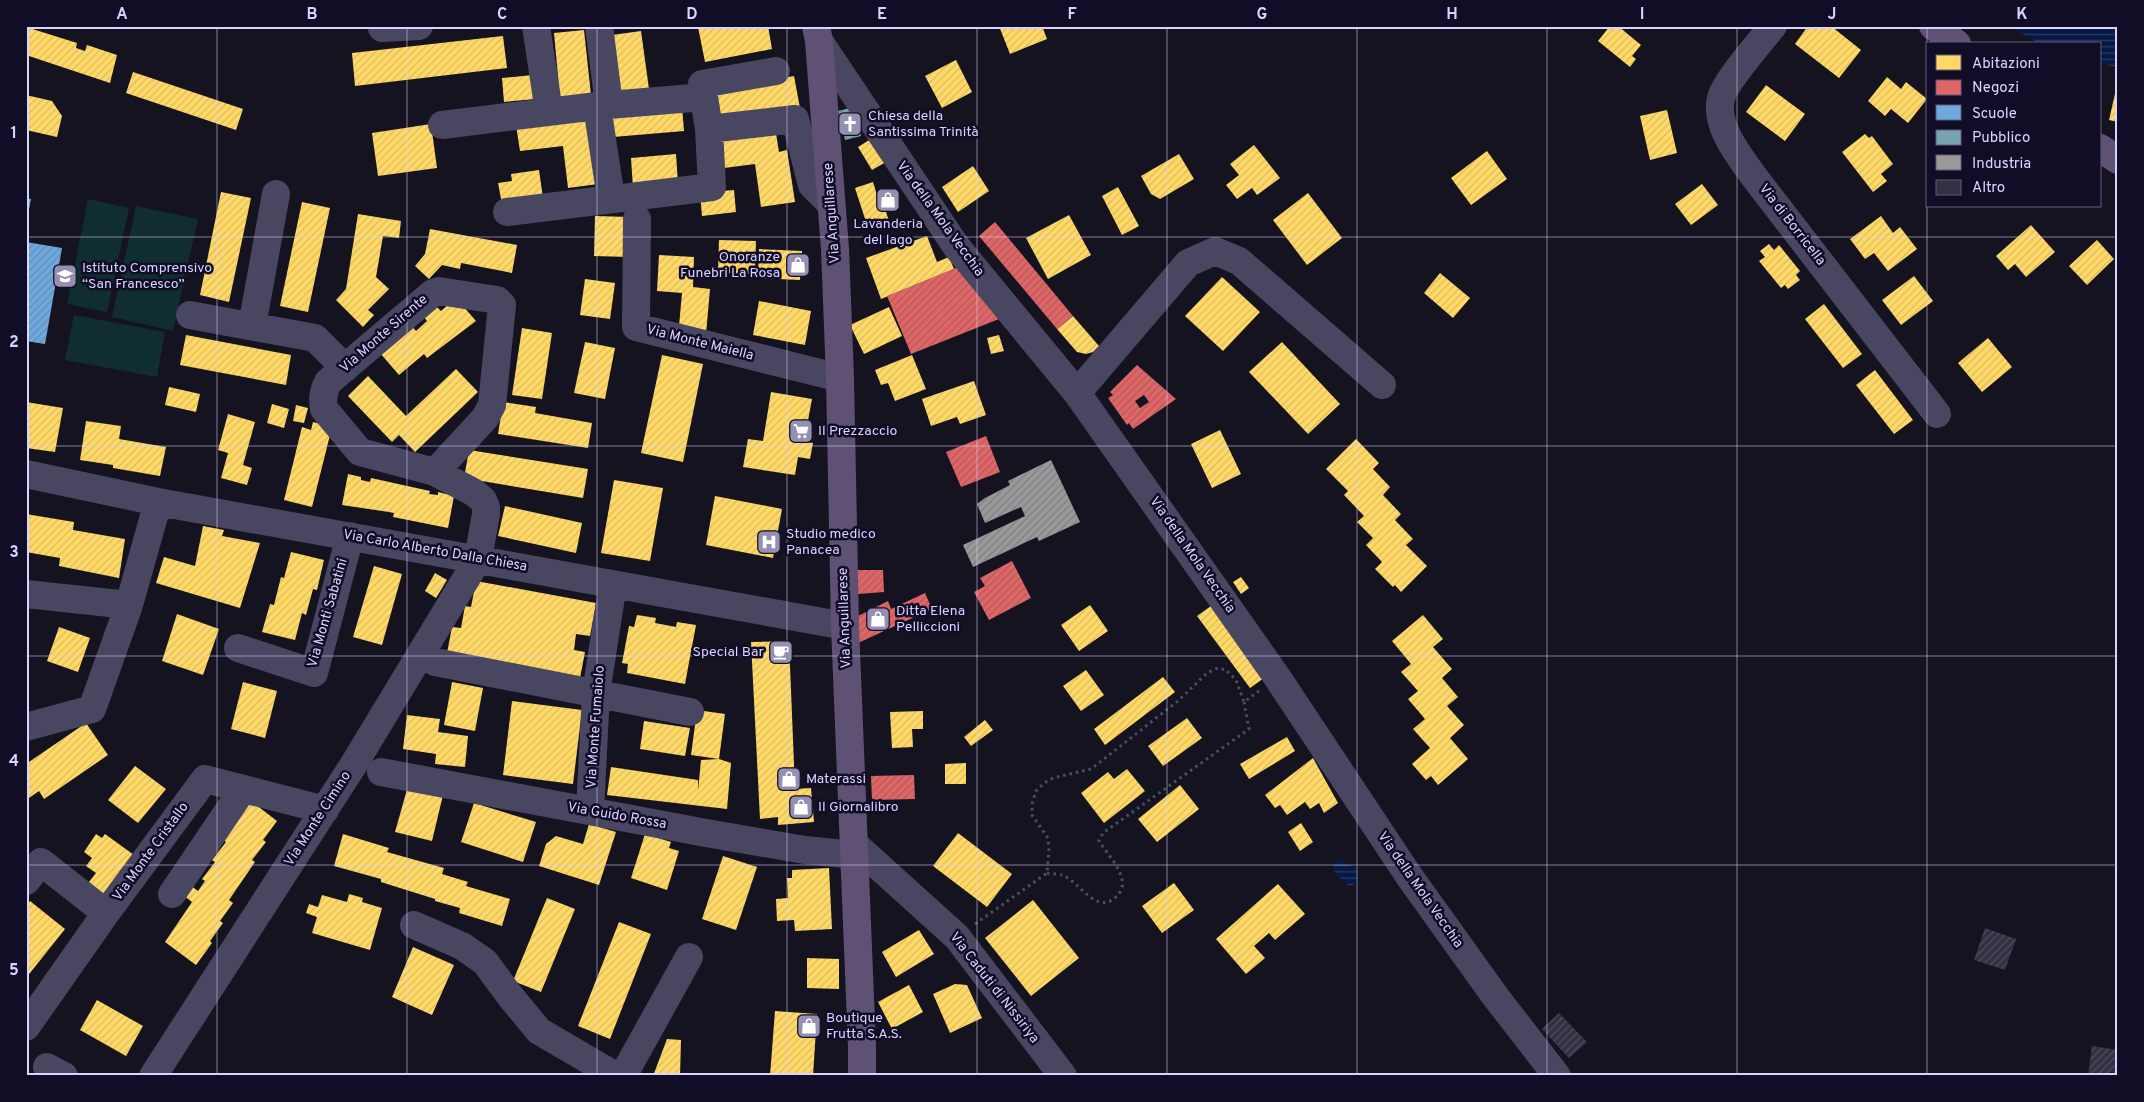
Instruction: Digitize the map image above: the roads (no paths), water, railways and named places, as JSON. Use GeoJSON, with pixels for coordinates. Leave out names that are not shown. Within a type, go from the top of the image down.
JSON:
{"type":"FeatureCollection","features":[{"type":"Feature","properties":{"kind":"main road"},"geometry":{"type":"LineString","coordinates":[[1933,26],[1954,42]]}},
{"type":"Feature","properties":{"kind":"main road","name":"Via Anguillarese"},"geometry":{"type":"LineString","coordinates":[[818,33],[831,204],[840,378],[845,626],[862,1076]]}},
{"type":"Feature","properties":{"kind":"main road"},"geometry":{"type":"LineString","coordinates":[[2102,149],[2118,160]]}},
{"type":"Feature","properties":{"kind":"street"},"geometry":{"type":"LineString","coordinates":[[382,28],[419,26]]}},
{"type":"Feature","properties":{"kind":"street"},"geometry":{"type":"LineString","coordinates":[[536,26],[549,112]]}},
{"type":"Feature","properties":{"kind":"street"},"geometry":{"type":"LineString","coordinates":[[599,26],[611,199]]}},
{"type":"Feature","properties":{"kind":"street","name":"Via di Borricella"},"geometry":{"type":"LineString","coordinates":[[1772,26],[1727,86],[1721,99],[1721,114],[1726,132],[1755,178],[1937,414]]}},
{"type":"Feature","properties":{"kind":"street","name":"Via della Mola Vecchia"},"geometry":{"type":"LineString","coordinates":[[818,33],[956,246],[1077,393],[1277,677],[1409,876],[1495,996],[1557,1076]]}},
{"type":"Feature","properties":{"kind":"street"},"geometry":{"type":"LineString","coordinates":[[507,212],[712,187],[709,129],[702,84],[776,72]]}},
{"type":"Feature","properties":{"kind":"street"},"geometry":{"type":"LineString","coordinates":[[442,125],[603,105],[704,97]]}},
{"type":"Feature","properties":{"kind":"street"},"geometry":{"type":"LineString","coordinates":[[709,129],[794,120],[812,185],[831,204]]}},
{"type":"Feature","properties":{"kind":"street"},"geometry":{"type":"LineString","coordinates":[[252,326],[276,194]]}},
{"type":"Feature","properties":{"kind":"street","name":"Via Monte Maiella"},"geometry":{"type":"LineString","coordinates":[[637,219],[636,327],[840,378]]}},
{"type":"Feature","properties":{"kind":"street"},"geometry":{"type":"LineString","coordinates":[[1077,393],[1188,263],[1215,251],[1239,261],[1382,385]]}},
{"type":"Feature","properties":{"kind":"street","name":"Via Monte Sirente"},"geometry":{"type":"LineString","coordinates":[[435,472],[485,418],[492,405],[502,305],[497,300],[435,291],[328,382],[324,389],[322,401],[324,409],[357,450],[435,472],[473,492],[483,500],[486,507],[478,559]]}},
{"type":"Feature","properties":{"kind":"street"},"geometry":{"type":"LineString","coordinates":[[190,315],[315,338],[345,368]]}},
{"type":"Feature","properties":{"kind":"street","name":"Via Carlo Alberto Dalla Chiesa"},"geometry":{"type":"LineString","coordinates":[[26,474],[158,502],[845,626]]}},
{"type":"Feature","properties":{"kind":"street"},"geometry":{"type":"LineString","coordinates":[[26,727],[92,710],[129,605],[158,502]]}},
{"type":"Feature","properties":{"kind":"street","name":"Via Monti Sabatini"},"geometry":{"type":"LineString","coordinates":[[238,648],[314,673],[350,536]]}},
{"type":"Feature","properties":{"kind":"street","name":"Via Monte Cimino"},"geometry":{"type":"LineString","coordinates":[[152,1076],[325,810],[478,559]]}},
{"type":"Feature","properties":{"kind":"street","name":"Via Monte Fumaiolo"},"geometry":{"type":"LineString","coordinates":[[590,811],[596,693],[613,584]]}},
{"type":"Feature","properties":{"kind":"street"},"geometry":{"type":"LineString","coordinates":[[26,594],[129,605]]}},
{"type":"Feature","properties":{"kind":"street"},"geometry":{"type":"LineString","coordinates":[[435,662],[690,712]]}},
{"type":"Feature","properties":{"kind":"street","name":"Via Guido Rossa"},"geometry":{"type":"LineString","coordinates":[[381,772],[806,850],[854,850]]}},
{"type":"Feature","properties":{"kind":"street","name":"Via Monte Cristallo"},"geometry":{"type":"LineString","coordinates":[[26,1027],[106,913],[205,780],[325,810]]}},
{"type":"Feature","properties":{"kind":"street"},"geometry":{"type":"LineString","coordinates":[[172,894],[243,789]]}},
{"type":"Feature","properties":{"kind":"street","name":"Via Caduti di Nissiriya"},"geometry":{"type":"LineString","coordinates":[[854,850],[956,937],[1063,1076]]}},
{"type":"Feature","properties":{"kind":"street"},"geometry":{"type":"LineString","coordinates":[[26,881],[40,862],[106,913]]}},
{"type":"Feature","properties":{"kind":"street"},"geometry":{"type":"LineString","coordinates":[[414,925],[462,946],[485,962],[539,1031],[616,1076]]}},
{"type":"Feature","properties":{"kind":"street"},"geometry":{"type":"LineString","coordinates":[[623,1076],[689,958]]}},
{"type":"Feature","properties":{"kind":"water"},"geometry":{"type":"Polygon","coordinates":[[[2007,26],[2118,26],[2118,68],[2102,64],[2102,42],[2037,42],[2007,26]]]}},
{"type":"Feature","properties":{"kind":"water"},"geometry":{"type":"Polygon","coordinates":[[[1337,860],[1345,861],[1357,870],[1358,878],[1355,884],[1349,886],[1335,873],[1333,866],[1337,860]]]}},
{"type":"Feature","properties":{"kind":"place","name":"Chiesa della Santissima Trinità"},"geometry":{"type":"Point","coordinates":[850,124]}},
{"type":"Feature","properties":{"kind":"place","name":"Lavanderia del lago"},"geometry":{"type":"Point","coordinates":[888,200]}},
{"type":"Feature","properties":{"kind":"place","name":"Onoranze Funebri La Rosa"},"geometry":{"type":"Point","coordinates":[798,265]}},
{"type":"Feature","properties":{"kind":"place","name":"Istituto Comprensivo “San Francesco”"},"geometry":{"type":"Point","coordinates":[65,276]}},
{"type":"Feature","properties":{"kind":"place","name":"Il Prezzaccio"},"geometry":{"type":"Point","coordinates":[801,431]}},
{"type":"Feature","properties":{"kind":"place","name":"Studio medico Panacea"},"geometry":{"type":"Point","coordinates":[769,542]}},
{"type":"Feature","properties":{"kind":"place","name":"Ditta Elena Pelliccioni"},"geometry":{"type":"Point","coordinates":[878,619]}},
{"type":"Feature","properties":{"kind":"place","name":"Special Bar"},"geometry":{"type":"Point","coordinates":[781,652]}},
{"type":"Feature","properties":{"kind":"place","name":"Materassi"},"geometry":{"type":"Point","coordinates":[789,779]}},
{"type":"Feature","properties":{"kind":"place","name":"Il Giornalibro"},"geometry":{"type":"Point","coordinates":[801,807]}},
{"type":"Feature","properties":{"kind":"place","name":"Boutique Frutta S.A.S."},"geometry":{"type":"Point","coordinates":[809,1026]}}]}
